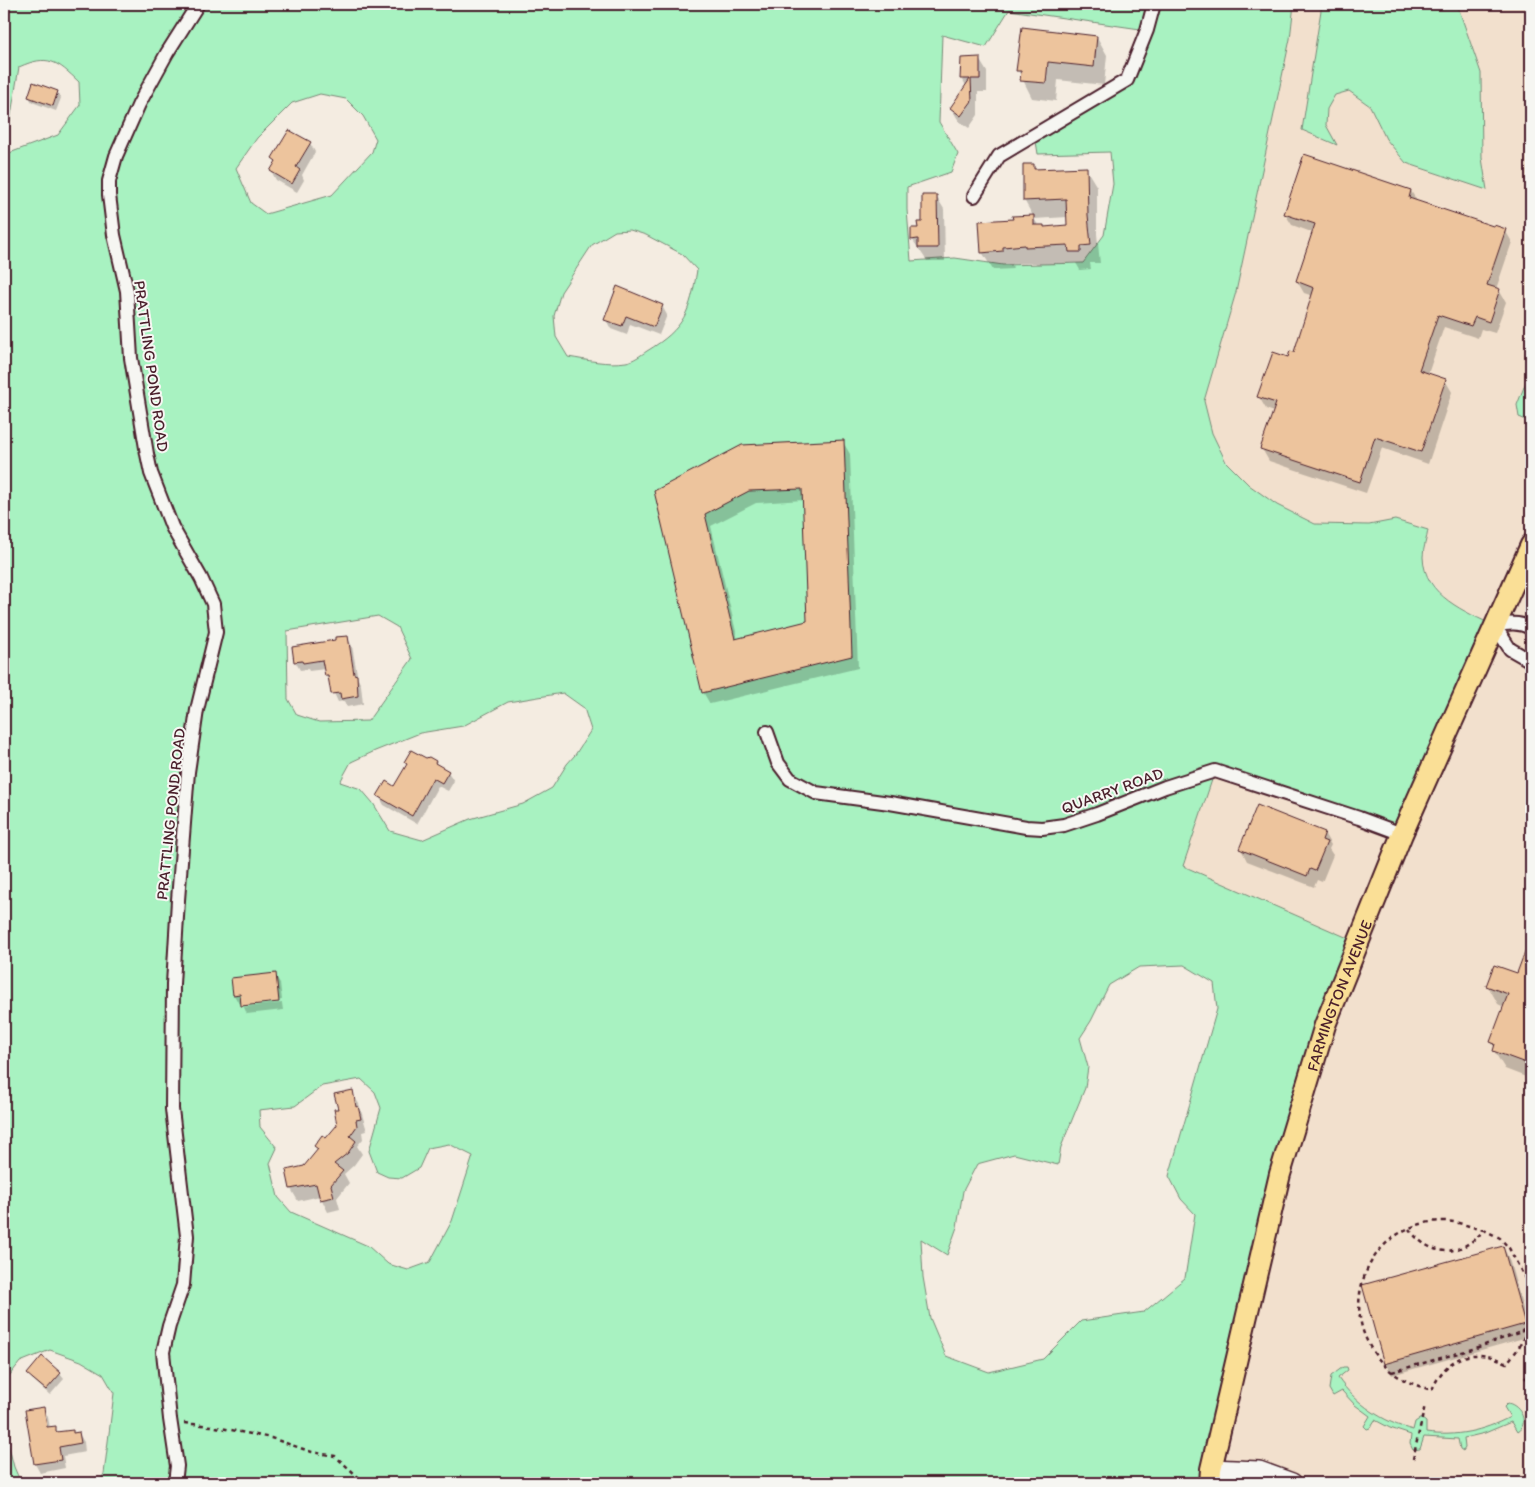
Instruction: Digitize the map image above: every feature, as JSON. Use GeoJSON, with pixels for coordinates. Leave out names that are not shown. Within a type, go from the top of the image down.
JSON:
{"type":"FeatureCollection","features":[{"type":"Feature","properties":{"kind":"main road","name":"FARMINGTON AVENUE"},"geometry":{"type":"LineString","coordinates":[[1208,1478],[1280,1174],[1325,1025],[1402,834],[1531,545]]}},
{"type":"Feature","properties":{"kind":"main road"},"geometry":{"type":"LineString","coordinates":[[1208,1478],[1260,1471],[1292,1483]]}},
{"type":"Feature","properties":{"kind":"main road"},"geometry":{"type":"LineString","coordinates":[[1208,1478],[1227,1483]]}},
{"type":"Feature","properties":{"kind":"street","name":"PRATTLING POND ROAD"},"geometry":{"type":"LineString","coordinates":[[176,1483],[177,1466],[163,1352],[169,1326],[183,1285],[187,1236],[172,1109],[173,984],[188,772],[197,710],[216,632],[213,604],[201,578],[172,527],[147,454],[132,363],[127,291],[114,235],[109,181],[116,156],[139,104],[167,53],[198,4]]}},
{"type":"Feature","properties":{"kind":"street"},"geometry":{"type":"LineString","coordinates":[[974,196],[999,156],[1127,80],[1147,30],[1154,4]]}},
{"type":"Feature","properties":{"kind":"street"},"geometry":{"type":"LineString","coordinates":[[1531,628],[1525,625],[1508,623],[1495,626],[1510,649],[1531,661]]}},
{"type":"Feature","properties":{"kind":"street","name":"QUARRY ROAD"},"geometry":{"type":"LineString","coordinates":[[767,732],[778,763],[790,779],[816,793],[890,803],[1026,827],[1042,828],[1064,825],[1165,787],[1215,771],[1402,834]]}},
{"type":"Feature","properties":{"kind":"path"},"geometry":{"type":"LineString","coordinates":[[1392,1372],[1476,1348],[1522,1331],[1527,1327],[1530,1307],[1528,1284],[1513,1255],[1500,1238],[1464,1223],[1430,1222],[1394,1237],[1377,1252],[1364,1276],[1358,1301],[1364,1333],[1371,1348],[1384,1365],[1392,1372],[1410,1383],[1432,1390],[1444,1369],[1451,1363],[1464,1357],[1478,1354],[1496,1358],[1507,1363],[1524,1337],[1522,1331]]}},
{"type":"Feature","properties":{"kind":"path"},"geometry":{"type":"LineString","coordinates":[[1410,1229],[1423,1244],[1436,1250],[1447,1251],[1466,1246],[1484,1230]]}},
{"type":"Feature","properties":{"kind":"path"},"geometry":{"type":"LineString","coordinates":[[1476,1348],[1478,1354]]}},
{"type":"Feature","properties":{"kind":"path"},"geometry":{"type":"LineString","coordinates":[[1525,1377],[1531,1383]]}},
{"type":"Feature","properties":{"kind":"path"},"geometry":{"type":"LineString","coordinates":[[1413,1459],[1425,1406]]}},
{"type":"Feature","properties":{"kind":"path"},"geometry":{"type":"LineString","coordinates":[[170,1419],[271,1438],[312,1452],[335,1456],[365,1483]]}},
{"type":"Feature","properties":{"kind":"shaded area"},"geometry":{"type":"Polygon","coordinates":[[[1294,4],[1322,4],[1302,130],[1336,145],[1326,125],[1327,109],[1335,95],[1349,91],[1370,106],[1386,139],[1406,163],[1487,190],[1482,158],[1481,73],[1457,4],[1531,4],[1531,369],[1517,405],[1519,417],[1531,422],[1531,1483],[1292,1483],[1259,1471],[1212,1469],[1227,1483],[1210,1483],[1211,1469],[1280,1174],[1325,1025],[1357,943],[1183,866],[1215,771],[1402,834],[1495,626],[1448,602],[1432,583],[1426,572],[1423,557],[1428,530],[1395,520],[1369,525],[1316,524],[1277,505],[1249,485],[1227,462],[1212,433],[1204,401],[1236,292],[1290,39],[1294,4]]]}},
{"type":"Feature","properties":{"kind":"green space"},"geometry":{"type":"Polygon","coordinates":[[[4,4],[1294,4],[1290,39],[1236,292],[1204,401],[1212,433],[1226,462],[1249,485],[1277,505],[1315,524],[1369,525],[1395,520],[1428,530],[1423,557],[1425,571],[1431,582],[1448,601],[1495,626],[1402,834],[1215,771],[1183,866],[1357,942],[1325,1025],[1204,1483],[99,1483],[104,1474],[114,1393],[103,1374],[81,1361],[50,1350],[20,1362],[6,1380],[4,1416],[4,155],[58,135],[80,105],[79,82],[58,65],[45,60],[19,67],[10,121],[4,125],[4,4]],[[1009,10],[986,47],[942,35],[939,122],[958,154],[951,172],[907,187],[911,261],[955,258],[1003,265],[1083,263],[1104,235],[1113,184],[1110,152],[1038,154],[1035,135],[1127,80],[1147,30],[1009,10]],[[320,94],[292,103],[257,138],[236,168],[251,203],[266,214],[332,195],[372,152],[376,139],[363,116],[346,99],[320,94]],[[630,230],[615,231],[592,245],[561,292],[554,316],[556,337],[568,357],[604,363],[629,361],[660,343],[670,335],[684,318],[692,297],[697,270],[682,254],[646,235],[630,230]],[[378,616],[287,631],[288,699],[297,715],[319,722],[368,721],[412,659],[397,627],[378,616]],[[563,693],[508,702],[463,726],[420,733],[375,751],[351,762],[340,782],[361,789],[373,803],[390,831],[422,840],[470,819],[523,804],[552,788],[591,730],[584,708],[563,693]],[[1184,965],[1139,967],[1109,985],[1080,1038],[1088,1067],[1085,1088],[1061,1147],[1058,1165],[1014,1154],[977,1164],[963,1191],[957,1227],[947,1255],[921,1239],[923,1277],[930,1318],[946,1356],[989,1372],[1043,1359],[1081,1321],[1144,1312],[1185,1278],[1195,1214],[1181,1199],[1169,1176],[1217,1009],[1214,983],[1184,965]],[[361,1079],[322,1086],[295,1106],[259,1110],[260,1127],[277,1148],[270,1163],[278,1197],[291,1212],[368,1246],[388,1264],[408,1270],[430,1262],[452,1221],[473,1156],[449,1144],[428,1148],[419,1168],[402,1178],[388,1177],[377,1172],[369,1151],[381,1108],[375,1092],[361,1079]]]}},
{"type":"Feature","properties":{"kind":"green space"},"geometry":{"type":"Polygon","coordinates":[[[1322,4],[1457,4],[1481,73],[1482,158],[1487,190],[1406,163],[1386,139],[1370,106],[1349,91],[1335,95],[1327,109],[1326,125],[1337,145],[1302,130],[1322,4]]]}},
{"type":"Feature","properties":{"kind":"green space"},"geometry":{"type":"Polygon","coordinates":[[[1531,369],[1531,422],[1519,417],[1517,405],[1531,369]]]}},
{"type":"Feature","properties":{"kind":"green space"},"geometry":{"type":"Polygon","coordinates":[[[1343,1367],[1347,1367],[1348,1370],[1338,1378],[1353,1396],[1371,1411],[1402,1427],[1413,1430],[1415,1422],[1421,1418],[1426,1422],[1426,1433],[1448,1434],[1469,1432],[1490,1426],[1510,1417],[1504,1407],[1508,1403],[1520,1411],[1523,1425],[1517,1432],[1511,1422],[1485,1433],[1464,1438],[1465,1448],[1463,1451],[1460,1449],[1458,1439],[1424,1437],[1420,1449],[1413,1450],[1410,1444],[1411,1435],[1390,1428],[1375,1420],[1370,1428],[1367,1429],[1364,1426],[1370,1416],[1355,1405],[1342,1391],[1333,1396],[1329,1389],[1331,1376],[1343,1367]]]}},
{"type":"Feature","properties":{"kind":"green space"},"geometry":{"type":"Polygon","coordinates":[[[4,1428],[14,1467],[21,1483],[4,1483],[4,1428]]]}},
{"type":"Feature","properties":{"kind":"building"},"geometry":{"type":"Polygon","coordinates":[[[1022,27],[1097,36],[1094,67],[1048,62],[1046,83],[1020,81],[1021,71],[1016,71],[1022,27]]]}},
{"type":"Feature","properties":{"kind":"building"},"geometry":{"type":"Polygon","coordinates":[[[980,57],[980,79],[971,79],[972,101],[961,116],[950,108],[970,79],[960,79],[961,58],[980,57]]]}},
{"type":"Feature","properties":{"kind":"building"},"geometry":{"type":"Polygon","coordinates":[[[33,82],[58,91],[53,106],[28,97],[33,82]]]}},
{"type":"Feature","properties":{"kind":"building"},"geometry":{"type":"Polygon","coordinates":[[[289,130],[311,142],[296,167],[300,170],[292,184],[270,171],[276,161],[272,158],[289,130]]]}},
{"type":"Feature","properties":{"kind":"building"},"geometry":{"type":"Polygon","coordinates":[[[1304,154],[1411,190],[1409,198],[1506,229],[1487,285],[1500,289],[1489,322],[1475,317],[1471,326],[1438,315],[1419,370],[1446,379],[1421,452],[1375,437],[1360,482],[1260,449],[1276,403],[1257,397],[1273,352],[1288,357],[1290,351],[1294,352],[1314,288],[1296,281],[1315,224],[1284,214],[1304,154]]]}},
{"type":"Feature","properties":{"kind":"building"},"geometry":{"type":"Polygon","coordinates":[[[1023,164],[1034,164],[1034,169],[1087,167],[1091,245],[1081,246],[1081,252],[1069,252],[1068,245],[1025,247],[1025,245],[1003,247],[1003,251],[981,253],[979,221],[1013,219],[1012,216],[1034,215],[1034,225],[1044,225],[1044,227],[1067,225],[1066,199],[1023,201],[1023,164]]]}},
{"type":"Feature","properties":{"kind":"building"},"geometry":{"type":"Polygon","coordinates":[[[922,195],[937,195],[938,248],[918,248],[918,239],[911,240],[911,228],[918,228],[917,222],[922,222],[922,195]]]}},
{"type":"Feature","properties":{"kind":"building"},"geometry":{"type":"Polygon","coordinates":[[[617,286],[663,305],[654,327],[626,316],[622,326],[604,320],[617,286]]]}},
{"type":"Feature","properties":{"kind":"building"},"geometry":{"type":"Polygon","coordinates":[[[844,440],[852,656],[702,693],[654,491],[742,445],[844,440]],[[802,489],[749,491],[705,514],[735,639],[807,621],[802,489]]]}},
{"type":"Feature","properties":{"kind":"building"},"geometry":{"type":"Polygon","coordinates":[[[348,636],[354,674],[357,675],[358,696],[341,699],[340,693],[331,694],[328,676],[325,676],[322,660],[303,663],[302,661],[294,662],[292,647],[335,640],[335,637],[348,636]]]}},
{"type":"Feature","properties":{"kind":"building"},"geometry":{"type":"Polygon","coordinates":[[[411,750],[426,758],[429,757],[449,771],[442,783],[433,778],[412,816],[377,796],[386,781],[394,786],[407,764],[404,762],[411,750]]]}},
{"type":"Feature","properties":{"kind":"building"},"geometry":{"type":"Polygon","coordinates":[[[1257,805],[1325,832],[1322,840],[1327,842],[1315,871],[1310,869],[1307,876],[1239,849],[1257,805]]]}},
{"type":"Feature","properties":{"kind":"building"},"geometry":{"type":"Polygon","coordinates":[[[1530,938],[1531,1065],[1493,1051],[1495,1044],[1490,1042],[1508,994],[1486,986],[1494,965],[1517,973],[1530,938]]]}},
{"type":"Feature","properties":{"kind":"building"},"geometry":{"type":"Polygon","coordinates":[[[276,973],[279,1002],[241,1006],[240,994],[233,995],[231,978],[276,973]]]}},
{"type":"Feature","properties":{"kind":"building"},"geometry":{"type":"Polygon","coordinates":[[[353,1090],[356,1107],[358,1106],[361,1119],[356,1120],[357,1126],[350,1136],[356,1141],[348,1153],[334,1164],[343,1171],[331,1185],[334,1197],[320,1200],[316,1184],[290,1189],[286,1170],[304,1166],[318,1149],[314,1146],[322,1135],[326,1138],[337,1125],[334,1109],[338,1109],[334,1094],[353,1090]]]}},
{"type":"Feature","properties":{"kind":"building"},"geometry":{"type":"Polygon","coordinates":[[[1503,1246],[1525,1324],[1384,1364],[1362,1285],[1503,1246]]]}},
{"type":"Feature","properties":{"kind":"building"},"geometry":{"type":"Polygon","coordinates":[[[42,1356],[61,1373],[46,1390],[27,1374],[42,1356]]]}},
{"type":"Feature","properties":{"kind":"building"},"geometry":{"type":"Polygon","coordinates":[[[44,1407],[47,1427],[56,1426],[56,1432],[73,1430],[73,1433],[79,1432],[81,1443],[59,1447],[61,1460],[34,1464],[25,1410],[44,1407]]]}}]}
